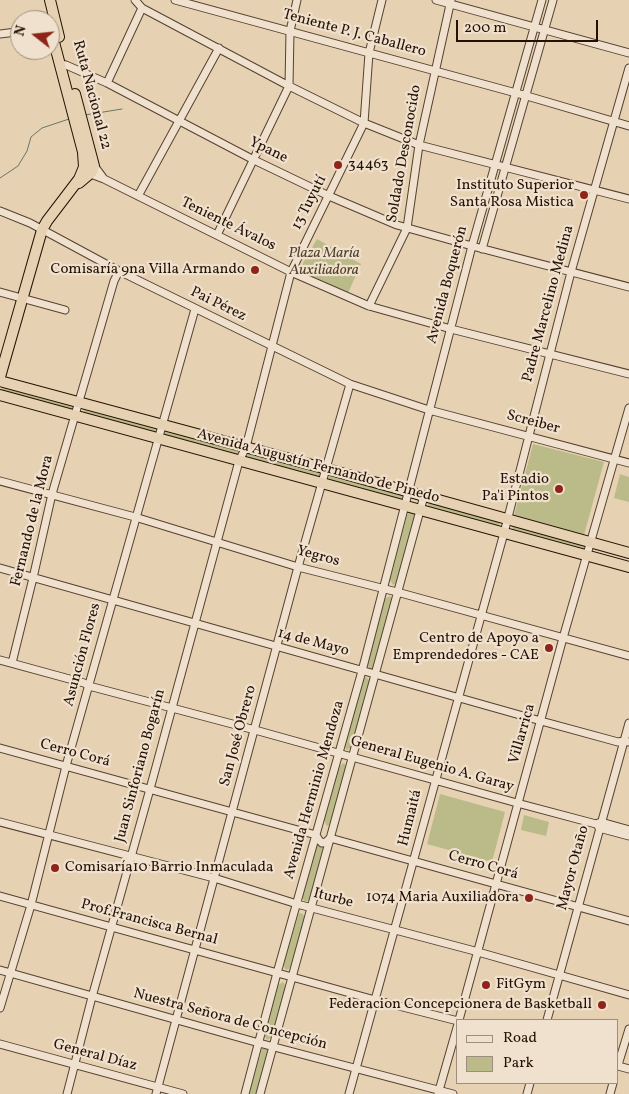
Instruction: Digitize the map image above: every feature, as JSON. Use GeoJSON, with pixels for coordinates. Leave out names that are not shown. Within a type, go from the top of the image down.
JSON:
{"type":"FeatureCollection","features":[{"type":"Feature","properties":{"kind":"highway","name":"Ruta Nacional 22"},"geometry":{"type":"LineString","coordinates":[[50,0],[63,65]]}},
{"type":"Feature","properties":{"kind":"highway","name":"Ruta Nacional 22"},"geometry":{"type":"LineString","coordinates":[[60,56],[78,117],[90,169]]}},
{"type":"Feature","properties":{"kind":"highway"},"geometry":{"type":"LineString","coordinates":[[0,377],[42,230],[72,188],[90,169]]}},
{"type":"Feature","properties":{"kind":"highway","name":"Avenida Augustín Fernando de Pinedo"},"geometry":{"type":"LineString","coordinates":[[0,381],[629,553]]}},
{"type":"Feature","properties":{"kind":"highway","name":"Avenida Augustín Fernando de Pinedo"},"geometry":{"type":"LineString","coordinates":[[0,395],[629,567]]}},
{"type":"Feature","properties":{"kind":"street"},"geometry":{"type":"LineString","coordinates":[[135,0],[142,8],[289,86],[364,123],[419,145],[629,199]]}},
{"type":"Feature","properties":{"kind":"street","name":"Teniente P. J. Caballero"},"geometry":{"type":"LineString","coordinates":[[175,0],[204,4],[290,31],[629,126]]}},
{"type":"Feature","properties":{"kind":"street"},"geometry":{"type":"LineString","coordinates":[[218,235],[252,159],[289,86],[290,31],[297,0]]}},
{"type":"Feature","properties":{"kind":"street","name":"13 Tuyutí"},"geometry":{"type":"LineString","coordinates":[[246,447],[291,272],[364,123],[369,53],[382,0]]}},
{"type":"Feature","properties":{"kind":"street"},"geometry":{"type":"LineString","coordinates":[[436,0],[451,2],[629,53]]}},
{"type":"Feature","properties":{"kind":"street","name":"Avenida Boquerón"},"geometry":{"type":"LineString","coordinates":[[410,492],[429,410],[472,246],[542,0]]}},
{"type":"Feature","properties":{"kind":"street","name":"Avenida Boquerón"},"geometry":{"type":"LineString","coordinates":[[482,249],[553,0]]}},
{"type":"Feature","properties":{"kind":"street","name":"Soldado Desconocido"},"geometry":{"type":"LineString","coordinates":[[369,306],[407,228],[419,145],[434,70],[451,2]]}},
{"type":"Feature","properties":{"kind":"street"},"geometry":{"type":"LineString","coordinates":[[107,83],[142,8]]}},
{"type":"Feature","properties":{"kind":"street"},"geometry":{"type":"LineString","coordinates":[[138,196],[219,48]]}},
{"type":"Feature","properties":{"kind":"street","name":"Ypane"},"geometry":{"type":"LineString","coordinates":[[63,65],[107,83],[252,159],[329,196],[407,228],[629,286]]}},
{"type":"Feature","properties":{"kind":"street","name":"Padre Marcelino Medina"},"geometry":{"type":"LineString","coordinates":[[507,520],[571,272],[629,68]]}},
{"type":"Feature","properties":{"kind":"street","name":"Teniente Ávalos"},"geometry":{"type":"LineString","coordinates":[[90,169],[104,180],[291,272],[369,306],[451,329],[629,374]]}},
{"type":"Feature","properties":{"kind":"street","name":"Pai Pérez"},"geometry":{"type":"LineString","coordinates":[[0,211],[30,223],[119,271],[350,384],[429,410]]}},
{"type":"Feature","properties":{"kind":"street","name":"Fernando de la Mora"},"geometry":{"type":"LineString","coordinates":[[12,663],[52,494],[114,281],[119,271]]}},
{"type":"Feature","properties":{"kind":"street"},"geometry":{"type":"LineString","coordinates":[[0,292],[65,310]]}},
{"type":"Feature","properties":{"kind":"street","name":"Asunción Flores"},"geometry":{"type":"LineString","coordinates":[[0,1008],[31,905],[66,766],[195,309]]}},
{"type":"Feature","properties":{"kind":"street","name":"San José Obrero"},"geometry":{"type":"LineString","coordinates":[[157,1091],[298,567],[350,384]]}},
{"type":"Feature","properties":{"kind":"street","name":"Villarrica"},"geometry":{"type":"LineString","coordinates":[[459,1019],[517,803],[629,408]]}},
{"type":"Feature","properties":{"kind":"street","name":"Screiber"},"geometry":{"type":"LineString","coordinates":[[429,410],[629,463]]}},
{"type":"Feature","properties":{"kind":"street","name":"Juan Sinforiano Bogarín"},"geometry":{"type":"LineString","coordinates":[[67,1094],[194,623],[239,461],[246,447]]}},
{"type":"Feature","properties":{"kind":"street","name":"Yegros"},"geometry":{"type":"LineString","coordinates":[[0,481],[135,517],[298,567],[397,592],[629,656]]}},
{"type":"Feature","properties":{"kind":"street","name":"Avenida Herminio Mendoza"},"geometry":{"type":"LineString","coordinates":[[245,1094],[410,492]]}},
{"type":"Feature","properties":{"kind":"street","name":"Avenida Herminio Mendoza"},"geometry":{"type":"LineString","coordinates":[[260,1094],[424,496]]}},
{"type":"Feature","properties":{"kind":"street","name":"Humaitá"},"geometry":{"type":"LineString","coordinates":[[349,1094],[507,520]]}},
{"type":"Feature","properties":{"kind":"street","name":"14 de Mayo"},"geometry":{"type":"LineString","coordinates":[[0,568],[277,648],[625,744]]}},
{"type":"Feature","properties":{"kind":"street","name":"General Eugenio A. Garay"},"geometry":{"type":"LineString","coordinates":[[0,660],[171,709],[255,730],[434,781],[599,825],[629,836]]}},
{"type":"Feature","properties":{"kind":"street","name":"Mayor Otaño"},"geometry":{"type":"LineString","coordinates":[[547,1019],[599,825],[625,744],[629,723]]}},
{"type":"Feature","properties":{"kind":"street","name":"Cerro Corá"},"geometry":{"type":"LineString","coordinates":[[0,748],[316,835],[322,842],[326,842],[330,838],[629,921]]}},
{"type":"Feature","properties":{"kind":"street","name":"Iturbe"},"geometry":{"type":"LineString","coordinates":[[0,822],[214,878],[297,904],[478,952],[629,995]]}},
{"type":"Feature","properties":{"kind":"street","name":"General Eugenio A. Garay"},"geometry":{"type":"LineString","coordinates":[[599,825],[629,830]]}},
{"type":"Feature","properties":{"kind":"street","name":"Prof.Francisca Bernal"},"geometry":{"type":"LineString","coordinates":[[0,896],[456,1021]]}},
{"type":"Feature","properties":{"kind":"street","name":"Nuestra Señora de Concepción"},"geometry":{"type":"LineString","coordinates":[[0,970],[259,1043],[439,1092],[453,1094]]}},
{"type":"Feature","properties":{"kind":"street","name":"Villarrica"},"geometry":{"type":"LineString","coordinates":[[439,1092],[456,1029]]}},
{"type":"Feature","properties":{"kind":"street"},"geometry":{"type":"LineString","coordinates":[[619,1063],[629,1029]]}},
{"type":"Feature","properties":{"kind":"street","name":"General Díaz"},"geometry":{"type":"LineString","coordinates":[[0,1044],[157,1091],[183,1094]]}},
{"type":"Feature","properties":{"kind":"green space","name":"Plaza María Auxiliadora"},"geometry":{"type":"Polygon","coordinates":[[[317,239],[361,264],[348,293],[299,270],[317,239]]]}},
{"type":"Feature","properties":{"kind":"green space"},"geometry":{"type":"Polygon","coordinates":[[[4,383],[78,403],[76,411],[1,392],[4,383]]]}},
{"type":"Feature","properties":{"kind":"green space"},"geometry":{"type":"Polygon","coordinates":[[[85,406],[158,426],[156,434],[83,414],[85,406]]]}},
{"type":"Feature","properties":{"kind":"green space"},"geometry":{"type":"Polygon","coordinates":[[[166,428],[241,448],[239,456],[164,436],[166,428]]]}},
{"type":"Feature","properties":{"kind":"green space","name":"Estadio Pa'i Pintos"},"geometry":{"type":"Polygon","coordinates":[[[533,444],[604,462],[584,535],[514,516],[533,444]]]}},
{"type":"Feature","properties":{"kind":"green space"},"geometry":{"type":"Polygon","coordinates":[[[248,451],[321,471],[319,478],[247,458],[248,451]]]}},
{"type":"Feature","properties":{"kind":"green space"},"geometry":{"type":"Polygon","coordinates":[[[329,474],[404,494],[403,501],[328,481],[329,474]]]}},
{"type":"Feature","properties":{"kind":"green space"},"geometry":{"type":"Polygon","coordinates":[[[620,474],[629,477],[629,502],[614,498],[620,474]]]}},
{"type":"Feature","properties":{"kind":"green space"},"geometry":{"type":"Polygon","coordinates":[[[430,502],[499,522],[499,525],[498,527],[428,509],[427,506],[430,502]]]}},
{"type":"Feature","properties":{"kind":"green space"},"geometry":{"type":"Polygon","coordinates":[[[410,512],[415,517],[397,583],[393,585],[390,580],[407,515],[410,512]]]}},
{"type":"Feature","properties":{"kind":"green space"},"geometry":{"type":"Polygon","coordinates":[[[513,526],[584,545],[584,548],[583,550],[512,530],[513,526]]]}},
{"type":"Feature","properties":{"kind":"green space"},"geometry":{"type":"Polygon","coordinates":[[[390,596],[393,600],[373,668],[370,669],[367,664],[384,599],[390,596]]]}},
{"type":"Feature","properties":{"kind":"green space"},"geometry":{"type":"Polygon","coordinates":[[[366,677],[370,681],[351,748],[347,750],[344,746],[363,679],[366,677]]]}},
{"type":"Feature","properties":{"kind":"green space"},"geometry":{"type":"Polygon","coordinates":[[[344,763],[347,767],[331,824],[327,826],[324,821],[339,766],[344,763]]]}},
{"type":"Feature","properties":{"kind":"green space"},"geometry":{"type":"Polygon","coordinates":[[[440,794],[505,812],[492,862],[427,844],[440,794]]]}},
{"type":"Feature","properties":{"kind":"green space"},"geometry":{"type":"Polygon","coordinates":[[[524,815],[549,822],[546,836],[521,830],[524,815]]]}},
{"type":"Feature","properties":{"kind":"green space"},"geometry":{"type":"Polygon","coordinates":[[[319,844],[324,848],[310,899],[305,902],[302,897],[316,847],[319,844]]]}},
{"type":"Feature","properties":{"kind":"green space"},"geometry":{"type":"Polygon","coordinates":[[[299,913],[303,914],[305,918],[291,968],[286,970],[283,965],[299,913]]]}},
{"type":"Feature","properties":{"kind":"green space"},"geometry":{"type":"Polygon","coordinates":[[[283,982],[286,987],[272,1037],[267,1040],[264,1035],[278,985],[283,982]]]}},
{"type":"Feature","properties":{"kind":"green space"},"geometry":{"type":"Polygon","coordinates":[[[262,1049],[267,1049],[268,1052],[257,1094],[249,1094],[262,1049]]]}},
{"type":"Feature","properties":{"kind":"waterway"},"geometry":{"type":"LineString","coordinates":[[85,115],[122,109]]}},
{"type":"Feature","properties":{"kind":"waterway"},"geometry":{"type":"LineString","coordinates":[[0,178],[18,166],[27,151],[31,137],[42,128],[69,119]]}},
{"type":"Feature","properties":{"kind":"place","name":"34463"},"geometry":{"type":"Point","coordinates":[338,165]}},
{"type":"Feature","properties":{"kind":"place","name":"Instituto Superior Santa Rosa Mistica"},"geometry":{"type":"Point","coordinates":[584,195]}},
{"type":"Feature","properties":{"kind":"place","name":"Comisaría 9na Villa Armando"},"geometry":{"type":"Point","coordinates":[255,270]}},
{"type":"Feature","properties":{"kind":"place","name":"Estadio Pa'i Pintos"},"geometry":{"type":"Point","coordinates":[559,489]}},
{"type":"Feature","properties":{"kind":"place","name":"Centro de Apoyo a Emprendedores - CAE"},"geometry":{"type":"Point","coordinates":[549,648]}},
{"type":"Feature","properties":{"kind":"place","name":"Comisaría10 Barrio Inmaculada"},"geometry":{"type":"Point","coordinates":[55,868]}},
{"type":"Feature","properties":{"kind":"place","name":"1074 Maria Auxiliadora"},"geometry":{"type":"Point","coordinates":[529,898]}},
{"type":"Feature","properties":{"kind":"place","name":"FitGym"},"geometry":{"type":"Point","coordinates":[486,985]}},
{"type":"Feature","properties":{"kind":"place","name":"Federacion Concepcionera de Basketball"},"geometry":{"type":"Point","coordinates":[602,1005]}}]}
